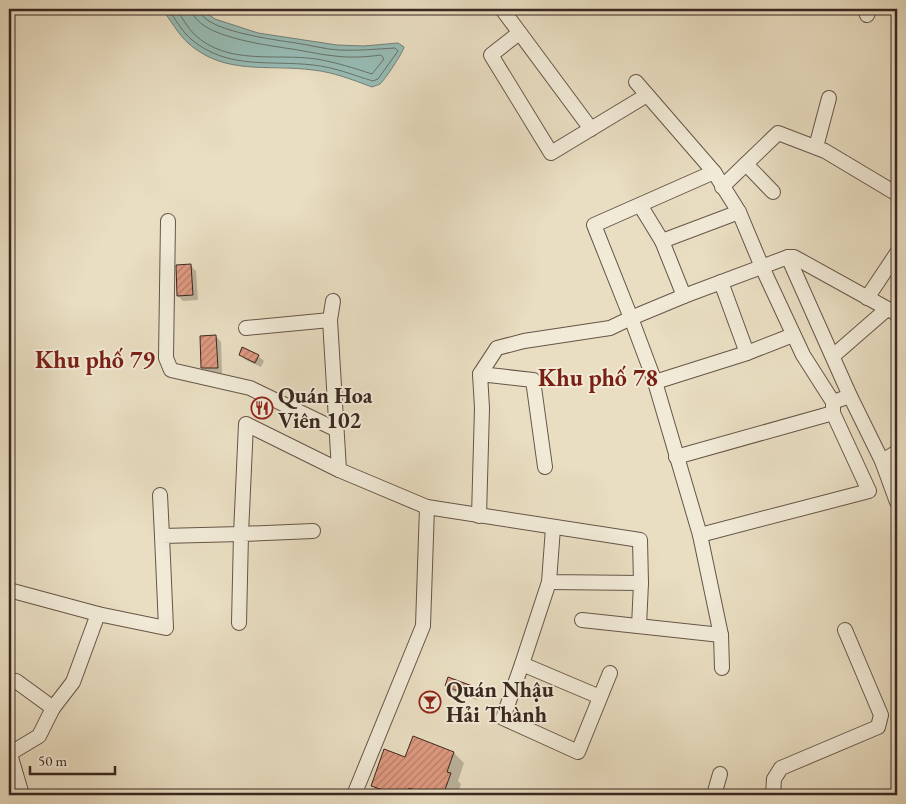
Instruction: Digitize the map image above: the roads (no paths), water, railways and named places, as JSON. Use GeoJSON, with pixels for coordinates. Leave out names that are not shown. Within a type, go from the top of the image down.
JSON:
{"type":"FeatureCollection","features":[{"type":"Feature","properties":{"kind":"street"},"geometry":{"type":"LineString","coordinates":[[502,9],[590,129]]}},
{"type":"Feature","properties":{"kind":"street"},"geometry":{"type":"LineString","coordinates":[[519,33],[491,55],[551,153],[647,95]]}},
{"type":"Feature","properties":{"kind":"street"},"geometry":{"type":"LineString","coordinates":[[636,82],[714,172],[739,212],[802,355],[833,408],[869,491],[700,535]]}},
{"type":"Feature","properties":{"kind":"street"},"geometry":{"type":"LineString","coordinates":[[816,147],[830,98]]}},
{"type":"Feature","properties":{"kind":"street"},"geometry":{"type":"LineString","coordinates":[[722,186],[778,133],[825,151],[897,194]]}},
{"type":"Feature","properties":{"kind":"street"},"geometry":{"type":"LineString","coordinates":[[746,164],[773,192]]}},
{"type":"Feature","properties":{"kind":"street"},"geometry":{"type":"LineString","coordinates":[[714,172],[594,225],[655,382],[700,535],[721,635],[722,668]]}},
{"type":"Feature","properties":{"kind":"street"},"geometry":{"type":"LineString","coordinates":[[640,205],[662,241],[684,296]]}},
{"type":"Feature","properties":{"kind":"street"},"geometry":{"type":"LineString","coordinates":[[662,241],[739,212]]}},
{"type":"Feature","properties":{"kind":"street"},"geometry":{"type":"LineString","coordinates":[[168,221],[166,358],[171,370],[250,388],[335,429]]}},
{"type":"Feature","properties":{"kind":"street"},"geometry":{"type":"LineString","coordinates":[[868,298],[897,252]]}},
{"type":"Feature","properties":{"kind":"street"},"geometry":{"type":"LineString","coordinates":[[479,516],[482,408],[480,374],[497,348],[524,341],[610,328],[684,296],[786,258],[794,257],[892,311],[833,356]]}},
{"type":"Feature","properties":{"kind":"street"},"geometry":{"type":"LineString","coordinates":[[786,258],[882,461],[897,502]]}},
{"type":"Feature","properties":{"kind":"street"},"geometry":{"type":"LineString","coordinates":[[721,282],[747,353]]}},
{"type":"Feature","properties":{"kind":"street"},"geometry":{"type":"LineString","coordinates":[[333,301],[330,320],[335,429],[339,470]]}},
{"type":"Feature","properties":{"kind":"street"},"geometry":{"type":"LineString","coordinates":[[246,328],[330,320]]}},
{"type":"Feature","properties":{"kind":"street"},"geometry":{"type":"LineString","coordinates":[[655,382],[747,353],[793,335]]}},
{"type":"Feature","properties":{"kind":"street"},"geometry":{"type":"LineString","coordinates":[[480,374],[533,380],[545,466]]}},
{"type":"Feature","properties":{"kind":"street"},"geometry":{"type":"LineString","coordinates":[[676,457],[833,408],[850,396]]}},
{"type":"Feature","properties":{"kind":"street"},"geometry":{"type":"LineString","coordinates":[[239,623],[246,424],[339,470],[427,507],[640,540],[641,584],[639,626]]}},
{"type":"Feature","properties":{"kind":"street"},"geometry":{"type":"LineString","coordinates":[[882,461],[897,452]]}},
{"type":"Feature","properties":{"kind":"street"},"geometry":{"type":"LineString","coordinates":[[9,590],[98,614],[166,628],[160,495]]}},
{"type":"Feature","properties":{"kind":"street"},"geometry":{"type":"LineString","coordinates":[[354,795],[423,626],[427,507]]}},
{"type":"Feature","properties":{"kind":"street"},"geometry":{"type":"LineString","coordinates":[[553,528],[550,582],[503,718],[578,752],[610,673]]}},
{"type":"Feature","properties":{"kind":"street"},"geometry":{"type":"LineString","coordinates":[[162,536],[313,531]]}},
{"type":"Feature","properties":{"kind":"street"},"geometry":{"type":"LineString","coordinates":[[550,582],[641,584]]}},
{"type":"Feature","properties":{"kind":"street"},"geometry":{"type":"LineString","coordinates":[[22,795],[9,754],[39,736],[53,708],[73,682],[98,614]]}},
{"type":"Feature","properties":{"kind":"street"},"geometry":{"type":"LineString","coordinates":[[582,620],[721,635]]}},
{"type":"Feature","properties":{"kind":"street"},"geometry":{"type":"LineString","coordinates":[[773,795],[774,779],[781,768],[878,727],[880,715],[845,630]]}},
{"type":"Feature","properties":{"kind":"street"},"geometry":{"type":"LineString","coordinates":[[522,664],[600,697]]}},
{"type":"Feature","properties":{"kind":"street"},"geometry":{"type":"LineString","coordinates":[[16,681],[53,708]]}},
{"type":"Feature","properties":{"kind":"street"},"geometry":{"type":"LineString","coordinates":[[714,795],[720,774]]}},
{"type":"Feature","properties":{"kind":"water"},"geometry":{"type":"Polygon","coordinates":[[[162,9],[201,9],[215,19],[258,33],[337,45],[364,46],[398,43],[404,47],[382,82],[372,87],[320,71],[296,68],[248,67],[217,60],[202,53],[188,43],[162,9]]]}},
{"type":"Feature","properties":{"kind":"place","name":"Quán Hoa Viên 102"},"geometry":{"type":"Point","coordinates":[262,408]}},
{"type":"Feature","properties":{"kind":"place","name":"Quán Nhậu Hải Thành"},"geometry":{"type":"Point","coordinates":[430,702]}},
{"type":"Feature","properties":{"kind":"district","name":"Khu phố 79"},"geometry":{"type":"Point","coordinates":[95,360]}},
{"type":"Feature","properties":{"kind":"district","name":"Khu phố 78"},"geometry":{"type":"Point","coordinates":[598,378]}}]}
